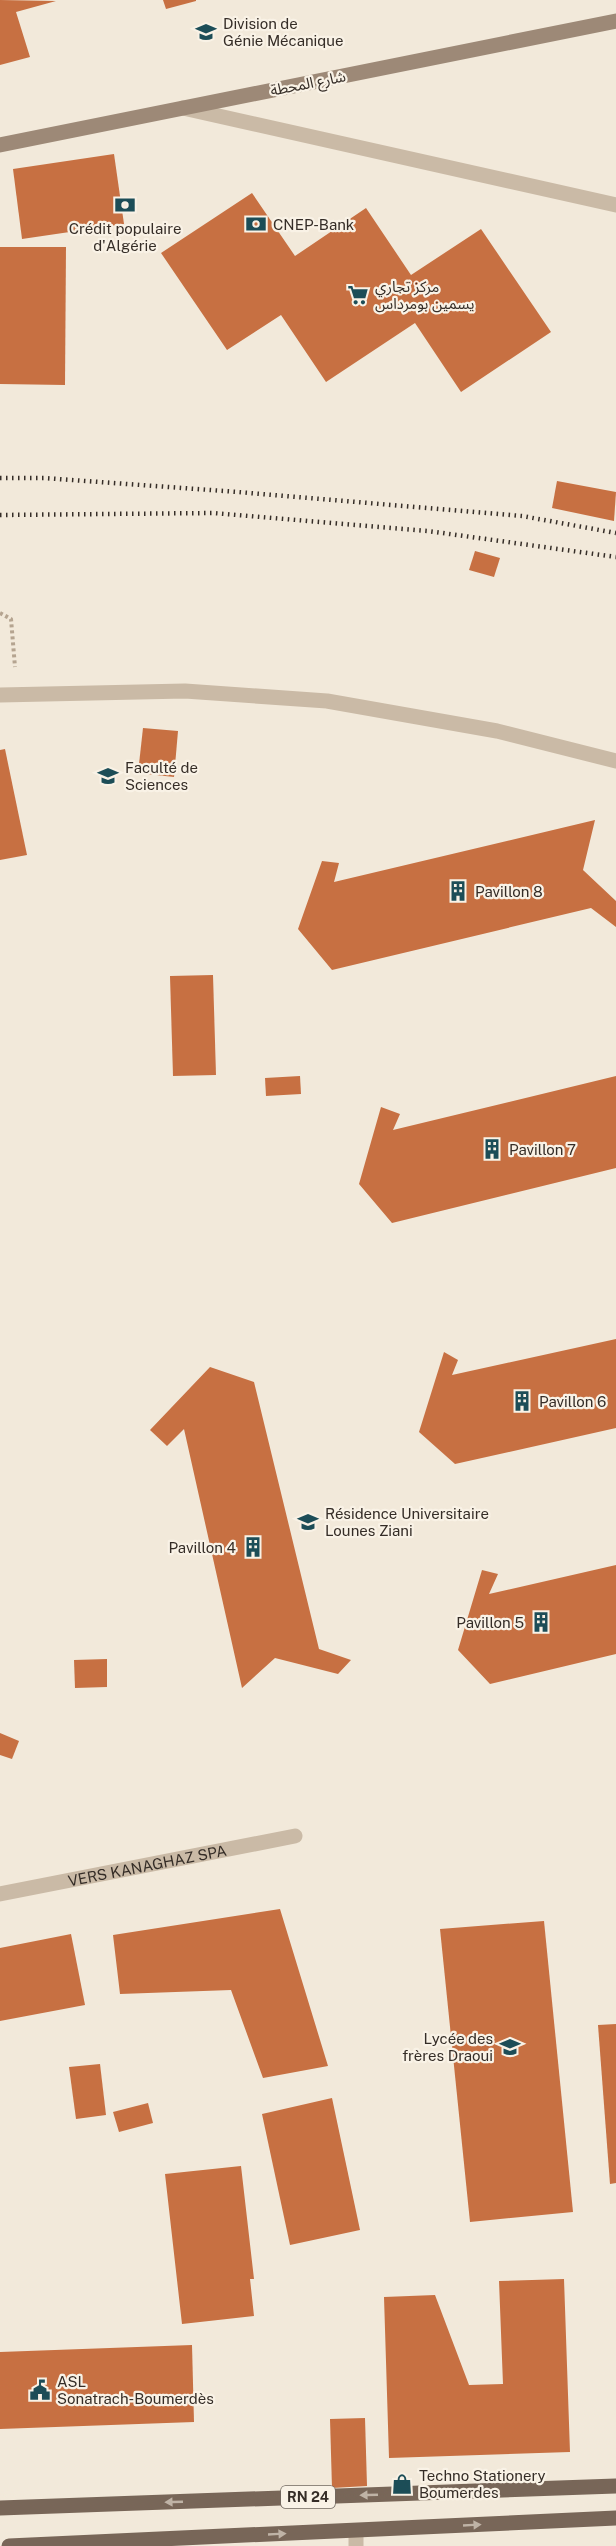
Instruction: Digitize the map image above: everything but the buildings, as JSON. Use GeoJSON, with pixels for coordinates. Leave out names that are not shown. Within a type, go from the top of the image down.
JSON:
{"type":"FeatureCollection","features":[{"type":"Feature","properties":{"kind":"main road","name":"شارع المحطة"},"geometry":{"type":"LineString","coordinates":[[0,145],[616,21]]}},
{"type":"Feature","properties":{"kind":"main road","name":"RN 24"},"geometry":{"type":"LineString","coordinates":[[0,2508],[616,2486]]}},
{"type":"Feature","properties":{"kind":"main road"},"geometry":{"type":"LineString","coordinates":[[9,2546],[356,2538],[616,2518]]}},
{"type":"Feature","properties":{"kind":"lane"},"geometry":{"type":"LineString","coordinates":[[183,108],[616,205]]}},
{"type":"Feature","properties":{"kind":"lane"},"geometry":{"type":"LineString","coordinates":[[0,696],[185,691],[327,700],[497,731],[616,761]]}},
{"type":"Feature","properties":{"kind":"lane","name":"VERS KANAGHAZ SPA"},"geometry":{"type":"LineString","coordinates":[[0,1894],[295,1836]]}},
{"type":"Feature","properties":{"kind":"path"},"geometry":{"type":"LineString","coordinates":[[0,613],[11,619],[18,695]]}},
{"type":"Feature","properties":{"kind":"railway"},"geometry":{"type":"LineString","coordinates":[[0,478],[44,478],[238,492],[522,516],[616,533]]}},
{"type":"Feature","properties":{"kind":"railway"},"geometry":{"type":"LineString","coordinates":[[0,515],[213,513],[428,531],[616,557]]}},
{"type":"Feature","properties":{"kind":"place","name":"Division de Génie Mécanique"},"geometry":{"type":"Point","coordinates":[206,32]}},
{"type":"Feature","properties":{"kind":"place","name":"Crédit populaire d'Algérie"},"geometry":{"type":"Point","coordinates":[125,205]}},
{"type":"Feature","properties":{"kind":"place","name":"CNEP-Bank"},"geometry":{"type":"Point","coordinates":[256,224]}},
{"type":"Feature","properties":{"kind":"place","name":"مركز تجاري يسمين بومرداس"},"geometry":{"type":"Point","coordinates":[358,295]}},
{"type":"Feature","properties":{"kind":"place","name":"Faculté de Sciences"},"geometry":{"type":"Point","coordinates":[108,776]}},
{"type":"Feature","properties":{"kind":"place","name":"Pavillon 8"},"geometry":{"type":"Point","coordinates":[458,891]}},
{"type":"Feature","properties":{"kind":"place","name":"Pavillon 7"},"geometry":{"type":"Point","coordinates":[492,1149]}},
{"type":"Feature","properties":{"kind":"place","name":"Pavillon 6"},"geometry":{"type":"Point","coordinates":[522,1401]}},
{"type":"Feature","properties":{"kind":"place","name":"Résidence Universitaire Lounes Ziani"},"geometry":{"type":"Point","coordinates":[308,1522]}},
{"type":"Feature","properties":{"kind":"place","name":"Pavillon 4"},"geometry":{"type":"Point","coordinates":[253,1547]}},
{"type":"Feature","properties":{"kind":"place","name":"Pavillon 5"},"geometry":{"type":"Point","coordinates":[541,1622]}},
{"type":"Feature","properties":{"kind":"place","name":"Lycée des frères Draoui"},"geometry":{"type":"Point","coordinates":[510,2047]}},
{"type":"Feature","properties":{"kind":"place","name":"ASL Sonatrach-Boumerdès"},"geometry":{"type":"Point","coordinates":[40,2390]}},
{"type":"Feature","properties":{"kind":"place","name":"Techno Stationery Boumerdes"},"geometry":{"type":"Point","coordinates":[402,2484]}}]}
